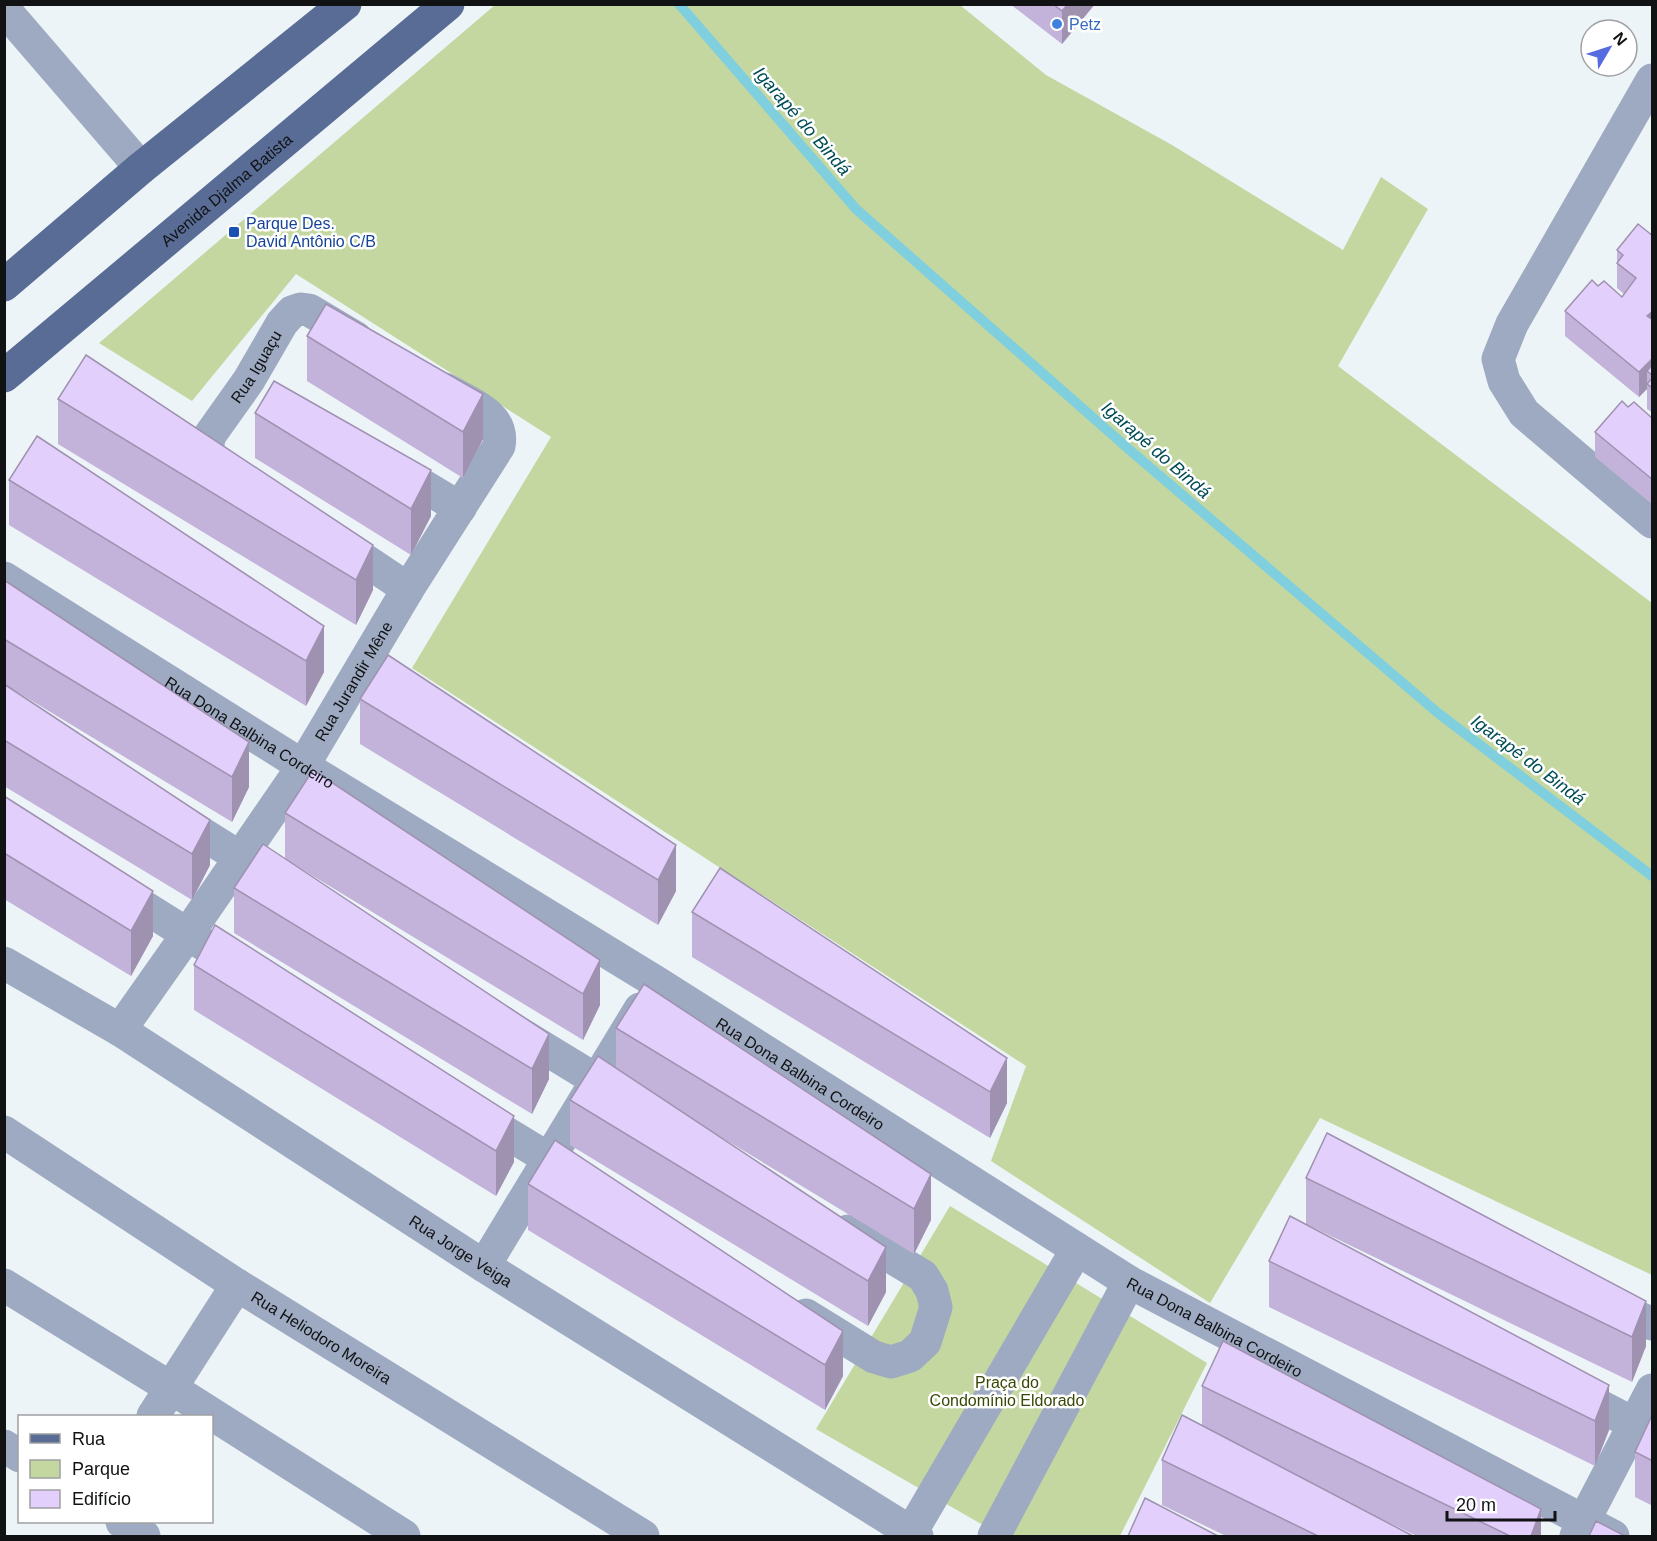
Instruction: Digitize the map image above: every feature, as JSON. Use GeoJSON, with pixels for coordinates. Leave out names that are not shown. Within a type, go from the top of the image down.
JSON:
{"type":"FeatureCollection","features":[{"type":"Feature","properties":{"kind":"main road"},"geometry":{"type":"LineString","coordinates":[[4,285],[141,168],[345,4]]}},
{"type":"Feature","properties":{"kind":"main road","name":"Avenida Djalma Batista"},"geometry":{"type":"LineString","coordinates":[[4,376],[448,4]]}},
{"type":"Feature","properties":{"kind":"street"},"geometry":{"type":"LineString","coordinates":[[4,9],[141,168]]}},
{"type":"Feature","properties":{"kind":"street"},"geometry":{"type":"LineString","coordinates":[[1653,81],[1512,324],[1498,358],[1504,381],[1524,413],[1653,522]]}},
{"type":"Feature","properties":{"kind":"street","name":"Rua Iguaçu"},"geometry":{"type":"LineString","coordinates":[[254,487],[216,462],[209,454],[207,445],[210,435],[249,380],[282,323],[292,312],[301,309],[309,310],[378,351]]}},
{"type":"Feature","properties":{"kind":"street","name":"Rua Jurandir Mêne"},"geometry":{"type":"LineString","coordinates":[[120,1030],[303,766],[408,589],[500,446],[501,435],[497,424],[488,414],[418,374]]}},
{"type":"Feature","properties":{"kind":"street"},"geometry":{"type":"LineString","coordinates":[[249,380],[279,398]]}},
{"type":"Feature","properties":{"kind":"street"},"geometry":{"type":"LineString","coordinates":[[370,453],[460,508]]}},
{"type":"Feature","properties":{"kind":"street"},"geometry":{"type":"LineString","coordinates":[[312,525],[408,589]]}},
{"type":"Feature","properties":{"kind":"street","name":"Rua Dona Balbina Cordeiro"},"geometry":{"type":"LineString","coordinates":[[4,578],[303,766],[656,982],[1129,1282],[1580,1529],[1613,1536]]}},
{"type":"Feature","properties":{"kind":"street"},"geometry":{"type":"LineString","coordinates":[[142,796],[310,901]]}},
{"type":"Feature","properties":{"kind":"street"},"geometry":{"type":"LineString","coordinates":[[91,874],[268,985]]}},
{"type":"Feature","properties":{"kind":"street","name":"Rua Jorge Veiga"},"geometry":{"type":"LineString","coordinates":[[4,963],[120,1030],[484,1266],[912,1535]]}},
{"type":"Feature","properties":{"kind":"street"},"geometry":{"type":"LineString","coordinates":[[484,1266],[656,982]]}},
{"type":"Feature","properties":{"kind":"street"},"geometry":{"type":"LineString","coordinates":[[488,1013],[647,1111]]}},
{"type":"Feature","properties":{"kind":"street"},"geometry":{"type":"LineString","coordinates":[[449,1097],[610,1197]]}},
{"type":"Feature","properties":{"kind":"street","name":"Rua Heliodoro Moreira"},"geometry":{"type":"LineString","coordinates":[[4,1132],[237,1285],[643,1536]]}},
{"type":"Feature","properties":{"kind":"street"},"geometry":{"type":"LineString","coordinates":[[783,1302],[874,1357],[891,1362],[910,1356],[925,1341],[936,1307],[932,1291],[922,1276],[821,1215]]}},
{"type":"Feature","properties":{"kind":"street"},"geometry":{"type":"LineString","coordinates":[[912,1535],[1077,1249]]}},
{"type":"Feature","properties":{"kind":"street"},"geometry":{"type":"LineString","coordinates":[[994,1536],[1129,1282]]}},
{"type":"Feature","properties":{"kind":"street"},"geometry":{"type":"LineString","coordinates":[[4,1285],[404,1536]]}},
{"type":"Feature","properties":{"kind":"street"},"geometry":{"type":"LineString","coordinates":[[154,1415],[237,1285]]}},
{"type":"Feature","properties":{"kind":"street"},"geometry":{"type":"LineString","coordinates":[[1578,1288],[1653,1324]]}},
{"type":"Feature","properties":{"kind":"street"},"geometry":{"type":"LineString","coordinates":[[1541,1376],[1643,1428]]}},
{"type":"Feature","properties":{"kind":"street"},"geometry":{"type":"LineString","coordinates":[[1580,1529],[1643,1428],[1653,1390]]}},
{"type":"Feature","properties":{"kind":"street"},"geometry":{"type":"LineString","coordinates":[[4,1446],[18,1455]]}},
{"type":"Feature","properties":{"kind":"street"},"geometry":{"type":"LineString","coordinates":[[125,1523],[144,1536]]}},
{"type":"Feature","properties":{"kind":"green space"},"geometry":{"type":"Polygon","coordinates":[[[495,5],[960,5],[1046,75],[1172,145],[1343,250],[1381,177],[1428,209],[1338,366],[1652,603],[1652,1275],[1320,1118],[1210,1303],[991,1161],[1026,1066],[412,668],[551,437],[296,274],[192,401],[99,343],[495,5]]]}},
{"type":"Feature","properties":{"kind":"green space","name":"Praça do Condomínio Eldorado"},"geometry":{"type":"Polygon","coordinates":[[[950,1206],[1207,1363],[1120,1536],[1002,1536],[816,1429],[950,1206]]]}},
{"type":"Feature","properties":{"kind":"building"},"geometry":{"type":"Polygon","coordinates":[[[1053,4],[1068,4],[1062,11],[1053,4]]]}},
{"type":"Feature","properties":{"kind":"building"},"geometry":{"type":"Polygon","coordinates":[[[1638,224],[1653,236],[1653,311],[1647,316],[1653,320],[1653,358],[1639,372],[1565,311],[1592,280],[1598,286],[1604,281],[1622,297],[1636,278],[1617,263],[1623,255],[1617,250],[1638,224]]]}},
{"type":"Feature","properties":{"kind":"building"},"geometry":{"type":"Polygon","coordinates":[[[326,304],[483,394],[463,432],[307,336],[326,304]]]}},
{"type":"Feature","properties":{"kind":"building"},"geometry":{"type":"Polygon","coordinates":[[[86,355],[373,545],[356,580],[58,399],[86,355]]]}},
{"type":"Feature","properties":{"kind":"building"},"geometry":{"type":"Polygon","coordinates":[[[1653,364],[1653,376],[1647,371],[1653,364]]]}},
{"type":"Feature","properties":{"kind":"building"},"geometry":{"type":"Polygon","coordinates":[[[1653,377],[1653,388],[1647,384],[1653,377]]]}},
{"type":"Feature","properties":{"kind":"building"},"geometry":{"type":"Polygon","coordinates":[[[274,381],[431,470],[411,509],[255,413],[274,381]]]}},
{"type":"Feature","properties":{"kind":"building"},"geometry":{"type":"Polygon","coordinates":[[[1622,401],[1628,407],[1634,402],[1653,417],[1653,480],[1595,432],[1622,401]]]}},
{"type":"Feature","properties":{"kind":"building"},"geometry":{"type":"Polygon","coordinates":[[[37,436],[324,626],[306,661],[9,480],[37,436]]]}},
{"type":"Feature","properties":{"kind":"building"},"geometry":{"type":"Polygon","coordinates":[[[4,580],[249,742],[232,777],[4,639],[4,580]]]}},
{"type":"Feature","properties":{"kind":"building"},"geometry":{"type":"Polygon","coordinates":[[[388,655],[676,845],[658,880],[360,699],[388,655]]]}},
{"type":"Feature","properties":{"kind":"building"},"geometry":{"type":"Polygon","coordinates":[[[4,684],[210,820],[192,854],[4,740],[4,684]]]}},
{"type":"Feature","properties":{"kind":"building"},"geometry":{"type":"Polygon","coordinates":[[[313,770],[600,960],[583,994],[285,813],[313,770]]]}},
{"type":"Feature","properties":{"kind":"building"},"geometry":{"type":"Polygon","coordinates":[[[4,796],[153,891],[131,931],[4,853],[4,796]]]}},
{"type":"Feature","properties":{"kind":"building"},"geometry":{"type":"Polygon","coordinates":[[[263,844],[549,1034],[532,1069],[234,888],[263,844]]]}},
{"type":"Feature","properties":{"kind":"building"},"geometry":{"type":"Polygon","coordinates":[[[720,868],[1007,1058],[990,1092],[692,912],[720,868]]]}},
{"type":"Feature","properties":{"kind":"building"},"geometry":{"type":"Polygon","coordinates":[[[215,925],[514,1116],[496,1151],[194,965],[215,925]]]}},
{"type":"Feature","properties":{"kind":"building"},"geometry":{"type":"Polygon","coordinates":[[[644,984],[931,1174],[914,1209],[616,1028],[644,984]]]}},
{"type":"Feature","properties":{"kind":"building"},"geometry":{"type":"Polygon","coordinates":[[[598,1056],[886,1247],[868,1281],[570,1100],[598,1056]]]}},
{"type":"Feature","properties":{"kind":"building"},"geometry":{"type":"Polygon","coordinates":[[[1327,1133],[1646,1301],[1632,1337],[1306,1178],[1327,1133]]]}},
{"type":"Feature","properties":{"kind":"building"},"geometry":{"type":"Polygon","coordinates":[[[555,1140],[843,1331],[825,1365],[528,1184],[555,1140]]]}},
{"type":"Feature","properties":{"kind":"building"},"geometry":{"type":"Polygon","coordinates":[[[1290,1216],[1609,1385],[1595,1421],[1269,1261],[1290,1216]]]}},
{"type":"Feature","properties":{"kind":"building"},"geometry":{"type":"Polygon","coordinates":[[[1223,1341],[1541,1509],[1531,1536],[1510,1536],[1202,1386],[1223,1341]]]}},
{"type":"Feature","properties":{"kind":"building"},"geometry":{"type":"Polygon","coordinates":[[[1653,1413],[1653,1461],[1635,1452],[1653,1413]]]}},
{"type":"Feature","properties":{"kind":"building"},"geometry":{"type":"Polygon","coordinates":[[[1182,1415],[1413,1536],[1318,1536],[1162,1460],[1182,1415]]]}},
{"type":"Feature","properties":{"kind":"building"},"geometry":{"type":"Polygon","coordinates":[[[1145,1498],[1218,1536],[1128,1536],[1145,1498]]]}},
{"type":"Feature","properties":{"kind":"building"},"geometry":{"type":"Polygon","coordinates":[[[1596,1521],[1625,1536],[1589,1536],[1596,1521]]]}},
{"type":"Feature","properties":{"kind":"waterway","name":"Igarapé do Bindá"},"geometry":{"type":"LineString","coordinates":[[679,4],[856,209],[1132,452],[1438,713],[1652,876]]}},
{"type":"Feature","properties":{"kind":"place","name":"Petz"},"geometry":{"type":"Point","coordinates":[1057,24]}},
{"type":"Feature","properties":{"kind":"place","name":"Parque Des. David Antônio C/B"},"geometry":{"type":"Point","coordinates":[234,232]}}]}
